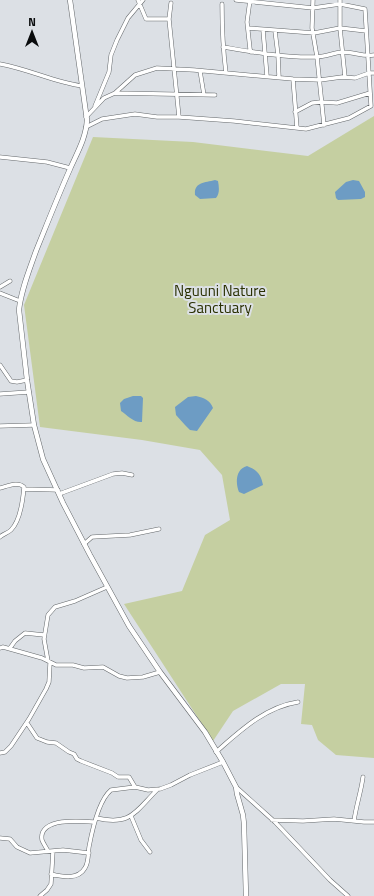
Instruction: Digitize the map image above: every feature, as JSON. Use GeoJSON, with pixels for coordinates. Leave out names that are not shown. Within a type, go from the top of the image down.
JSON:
{"type":"FeatureCollection","features":[{"type":"Feature","properties":{"kind":"main road"},"geometry":{"type":"LineString","coordinates":[[70,0],[86,117],[86,127],[84,139],[70,168],[32,263],[20,301],[28,392],[34,425],[41,453],[84,544],[106,586],[129,626],[160,672],[205,732],[236,787],[244,824],[246,896]]}},
{"type":"Feature","properties":{"kind":"street"},"geometry":{"type":"LineString","coordinates":[[138,0],[146,19],[169,19]]}},
{"type":"Feature","properties":{"kind":"street"},"geometry":{"type":"LineString","coordinates":[[94,108],[109,72],[111,55],[114,48],[128,18],[143,0]]}},
{"type":"Feature","properties":{"kind":"street"},"geometry":{"type":"LineString","coordinates":[[86,127],[102,120],[127,115],[144,114],[157,117],[179,117],[306,129],[349,118],[371,106],[365,9],[340,2],[313,8],[236,0]]}},
{"type":"Feature","properties":{"kind":"street"},"geometry":{"type":"LineString","coordinates":[[313,0],[312,28],[314,33],[320,80],[324,125]]}},
{"type":"Feature","properties":{"kind":"street"},"geometry":{"type":"LineString","coordinates":[[249,1],[247,22],[251,52]]}},
{"type":"Feature","properties":{"kind":"street"},"geometry":{"type":"LineString","coordinates":[[340,2],[340,28],[345,76]]}},
{"type":"Feature","properties":{"kind":"street"},"geometry":{"type":"LineString","coordinates":[[171,3],[169,19],[178,93],[179,117]]}},
{"type":"Feature","properties":{"kind":"street"},"geometry":{"type":"LineString","coordinates":[[222,4],[223,47],[226,73]]}},
{"type":"Feature","properties":{"kind":"street"},"geometry":{"type":"LineString","coordinates":[[248,28],[314,33],[340,28],[366,31]]}},
{"type":"Feature","properties":{"kind":"street"},"geometry":{"type":"LineString","coordinates":[[263,30],[267,76]]}},
{"type":"Feature","properties":{"kind":"street"},"geometry":{"type":"LineString","coordinates":[[275,31],[279,77]]}},
{"type":"Feature","properties":{"kind":"street"},"geometry":{"type":"LineString","coordinates":[[223,47],[278,55],[317,57],[343,52],[368,56],[374,55]]}},
{"type":"Feature","properties":{"kind":"street"},"geometry":{"type":"LineString","coordinates":[[0,64],[34,72],[66,84],[82,86]]}},
{"type":"Feature","properties":{"kind":"street"},"geometry":{"type":"LineString","coordinates":[[86,117],[104,98],[115,93],[132,77],[153,69],[174,69],[320,80],[345,76],[355,78],[369,73],[374,73]]}},
{"type":"Feature","properties":{"kind":"street"},"geometry":{"type":"LineString","coordinates":[[200,71],[204,95]]}},
{"type":"Feature","properties":{"kind":"street"},"geometry":{"type":"LineString","coordinates":[[293,79],[295,112],[298,128]]}},
{"type":"Feature","properties":{"kind":"street"},"geometry":{"type":"LineString","coordinates":[[295,112],[310,104],[322,102],[337,103],[370,92]]}},
{"type":"Feature","properties":{"kind":"street"},"geometry":{"type":"LineString","coordinates":[[115,93],[178,93],[215,95]]}},
{"type":"Feature","properties":{"kind":"street"},"geometry":{"type":"LineString","coordinates":[[0,157],[47,162],[70,168]]}},
{"type":"Feature","properties":{"kind":"street"},"geometry":{"type":"LineString","coordinates":[[0,287],[10,282]]}},
{"type":"Feature","properties":{"kind":"street"},"geometry":{"type":"LineString","coordinates":[[0,293],[20,301]]}},
{"type":"Feature","properties":{"kind":"street"},"geometry":{"type":"LineString","coordinates":[[0,365],[11,381],[27,380]]}},
{"type":"Feature","properties":{"kind":"street"},"geometry":{"type":"LineString","coordinates":[[0,394],[28,392]]}},
{"type":"Feature","properties":{"kind":"street"},"geometry":{"type":"LineString","coordinates":[[0,426],[34,425]]}},
{"type":"Feature","properties":{"kind":"street"},"geometry":{"type":"LineString","coordinates":[[24,489],[59,492],[113,474],[122,473],[132,475]]}},
{"type":"Feature","properties":{"kind":"street"},"geometry":{"type":"LineString","coordinates":[[0,488],[12,484],[24,485],[21,510],[18,519],[10,531],[0,538]]}},
{"type":"Feature","properties":{"kind":"street"},"geometry":{"type":"LineString","coordinates":[[84,544],[92,537],[130,535],[159,529]]}},
{"type":"Feature","properties":{"kind":"street"},"geometry":{"type":"LineString","coordinates":[[0,754],[5,752],[11,746],[27,723],[48,687],[49,662],[44,635],[48,615],[52,610],[106,586]]}},
{"type":"Feature","properties":{"kind":"street"},"geometry":{"type":"LineString","coordinates":[[10,648],[15,641],[26,633],[44,635]]}},
{"type":"Feature","properties":{"kind":"street"},"geometry":{"type":"LineString","coordinates":[[1,647],[10,648],[60,665],[72,665],[84,668],[103,667],[119,676],[127,678],[143,677],[160,672]]}},
{"type":"Feature","properties":{"kind":"street"},"geometry":{"type":"LineString","coordinates":[[216,752],[250,723],[279,706],[298,702]]}},
{"type":"Feature","properties":{"kind":"street"},"geometry":{"type":"LineString","coordinates":[[27,723],[36,738],[56,743],[74,754],[79,760],[102,771],[112,773],[118,777],[129,778],[135,787]]}},
{"type":"Feature","properties":{"kind":"street"},"geometry":{"type":"LineString","coordinates":[[51,874],[71,877],[79,874],[86,867],[95,820],[110,791],[115,788],[135,787],[148,790],[166,787],[190,775],[223,762]]}},
{"type":"Feature","properties":{"kind":"street"},"geometry":{"type":"LineString","coordinates":[[354,821],[363,777]]}},
{"type":"Feature","properties":{"kind":"street"},"geometry":{"type":"LineString","coordinates":[[236,787],[272,820],[330,880],[348,896]]}},
{"type":"Feature","properties":{"kind":"street"},"geometry":{"type":"LineString","coordinates":[[48,851],[42,839],[44,830],[48,826],[74,821],[114,820],[131,816],[138,811],[148,797],[157,789]]}},
{"type":"Feature","properties":{"kind":"street"},"geometry":{"type":"LineString","coordinates":[[131,816],[141,840],[150,852]]}},
{"type":"Feature","properties":{"kind":"street"},"geometry":{"type":"LineString","coordinates":[[272,820],[306,821],[329,819],[374,822]]}},
{"type":"Feature","properties":{"kind":"street"},"geometry":{"type":"LineString","coordinates":[[0,838],[10,839],[17,847],[27,852],[89,852]]}},
{"type":"Feature","properties":{"kind":"street"},"geometry":{"type":"LineString","coordinates":[[40,896],[50,888],[53,851]]}},
{"type":"Feature","properties":{"kind":"green space","name":"Nguuni Nature Sanctuary"},"geometry":{"type":"Polygon","coordinates":[[[374,116],[374,758],[336,755],[318,740],[312,725],[301,724],[305,684],[281,684],[233,711],[213,741],[124,604],[182,591],[205,535],[230,520],[222,475],[200,450],[142,440],[40,427],[24,305],[93,137],[193,142],[308,156],[374,116]]]}},
{"type":"Feature","properties":{"kind":"water"},"geometry":{"type":"Polygon","coordinates":[[[215,180],[218,181],[219,188],[216,198],[200,199],[195,195],[198,185],[215,180]]]}},
{"type":"Feature","properties":{"kind":"water"},"geometry":{"type":"Polygon","coordinates":[[[353,180],[359,181],[365,192],[365,197],[361,199],[338,200],[335,192],[346,182],[353,180]]]}},
{"type":"Feature","properties":{"kind":"water"},"geometry":{"type":"Polygon","coordinates":[[[133,396],[141,396],[143,398],[142,422],[133,420],[121,411],[120,403],[124,399],[133,396]]]}},
{"type":"Feature","properties":{"kind":"water"},"geometry":{"type":"Polygon","coordinates":[[[196,396],[206,400],[213,408],[197,431],[190,430],[185,425],[176,415],[175,407],[188,397],[196,396]]]}},
{"type":"Feature","properties":{"kind":"water"},"geometry":{"type":"Polygon","coordinates":[[[247,466],[258,473],[263,485],[244,494],[239,492],[237,476],[243,468],[247,466]]]}}]}
